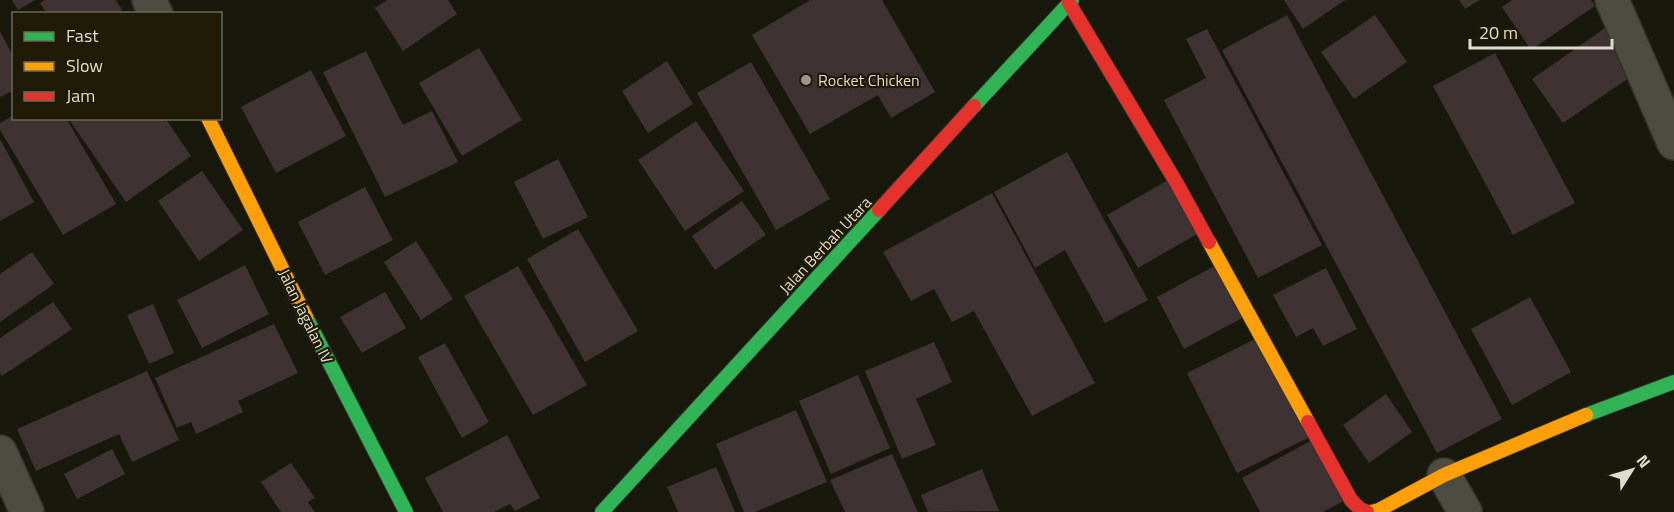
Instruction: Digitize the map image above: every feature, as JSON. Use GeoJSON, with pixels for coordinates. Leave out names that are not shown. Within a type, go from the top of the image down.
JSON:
{"type":"FeatureCollection","features":[{"type":"Feature","properties":{"kind":"street"},"geometry":{"type":"LineString","coordinates":[[1612,0],[1674,143]]}},
{"type":"Feature","properties":{"kind":"street"},"geometry":{"type":"LineString","coordinates":[[1070,2],[1176,182],[1351,500],[1360,509],[1369,512],[1379,510],[1444,475],[1599,410],[1674,382]]}},
{"type":"Feature","properties":{"kind":"street","name":"Jalan Berbah Utara"},"geometry":{"type":"LineString","coordinates":[[602,512],[1070,2]]}},
{"type":"Feature","properties":{"kind":"street","name":"Jalan Jagalan IV"},"geometry":{"type":"LineString","coordinates":[[209,120],[341,388],[406,512]]}},
{"type":"Feature","properties":{"kind":"street"},"geometry":{"type":"LineString","coordinates":[[0,452],[27,512]]}},
{"type":"Feature","properties":{"kind":"street"},"geometry":{"type":"LineString","coordinates":[[1444,475],[1465,512]]}},
{"type":"Feature","properties":{"kind":"building"},"geometry":{"type":"Polygon","coordinates":[[[12,0],[35,0],[18,10],[12,0]]]}},
{"type":"Feature","properties":{"kind":"building"},"geometry":{"type":"Polygon","coordinates":[[[45,0],[116,0],[123,12],[46,12],[40,3],[45,0]]]}},
{"type":"Feature","properties":{"kind":"building"},"geometry":{"type":"Polygon","coordinates":[[[387,0],[448,0],[457,14],[403,51],[375,8],[387,0]]]}},
{"type":"Feature","properties":{"kind":"building"},"geometry":{"type":"Polygon","coordinates":[[[810,0],[882,0],[935,92],[891,118],[878,95],[810,134],[752,35],[810,0]]]}},
{"type":"Feature","properties":{"kind":"building"},"geometry":{"type":"Polygon","coordinates":[[[1284,0],[1345,0],[1303,29],[1284,0]]]}},
{"type":"Feature","properties":{"kind":"building"},"geometry":{"type":"Polygon","coordinates":[[[1459,0],[1480,0],[1465,9],[1459,0]]]}},
{"type":"Feature","properties":{"kind":"building"},"geometry":{"type":"Polygon","coordinates":[[[1512,0],[1591,0],[1595,6],[1531,50],[1502,7],[1512,0]]]}},
{"type":"Feature","properties":{"kind":"building"},"geometry":{"type":"Polygon","coordinates":[[[1287,15],[1502,419],[1437,453],[1222,50],[1287,15]]]}},
{"type":"Feature","properties":{"kind":"building"},"geometry":{"type":"Polygon","coordinates":[[[1375,15],[1407,62],[1354,99],[1321,52],[1375,15]]]}},
{"type":"Feature","properties":{"kind":"building"},"geometry":{"type":"Polygon","coordinates":[[[1608,26],[1639,71],[1563,123],[1532,79],[1608,26]]]}},
{"type":"Feature","properties":{"kind":"building"},"geometry":{"type":"Polygon","coordinates":[[[1207,29],[1322,245],[1258,278],[1164,100],[1206,78],[1186,39],[1207,29]]]}},
{"type":"Feature","properties":{"kind":"building"},"geometry":{"type":"Polygon","coordinates":[[[0,31],[12,54],[12,91],[0,97],[0,31]]]}},
{"type":"Feature","properties":{"kind":"building"},"geometry":{"type":"Polygon","coordinates":[[[479,48],[522,120],[462,156],[419,83],[479,48]]]}},
{"type":"Feature","properties":{"kind":"building"},"geometry":{"type":"Polygon","coordinates":[[[366,51],[403,125],[432,111],[458,162],[385,197],[323,72],[366,51]]]}},
{"type":"Feature","properties":{"kind":"building"},"geometry":{"type":"Polygon","coordinates":[[[1495,53],[1575,203],[1513,235],[1433,86],[1495,53]]]}},
{"type":"Feature","properties":{"kind":"building"},"geometry":{"type":"Polygon","coordinates":[[[667,61],[693,104],[648,133],[622,91],[667,61]]]}},
{"type":"Feature","properties":{"kind":"building"},"geometry":{"type":"Polygon","coordinates":[[[751,62],[830,199],[776,230],[697,93],[751,62]]]}},
{"type":"Feature","properties":{"kind":"building"},"geometry":{"type":"Polygon","coordinates":[[[311,70],[346,136],[276,173],[241,107],[311,70]]]}},
{"type":"Feature","properties":{"kind":"building"},"geometry":{"type":"Polygon","coordinates":[[[12,116],[12,120],[67,120],[116,204],[63,235],[0,130],[0,123],[12,116]]]}},
{"type":"Feature","properties":{"kind":"building"},"geometry":{"type":"Polygon","coordinates":[[[69,120],[166,120],[191,156],[126,202],[69,120]]]}},
{"type":"Feature","properties":{"kind":"building"},"geometry":{"type":"Polygon","coordinates":[[[696,121],[744,191],[685,231],[638,160],[696,121]]]}},
{"type":"Feature","properties":{"kind":"building"},"geometry":{"type":"Polygon","coordinates":[[[0,139],[34,202],[0,221],[0,139]]]}},
{"type":"Feature","properties":{"kind":"building"},"geometry":{"type":"Polygon","coordinates":[[[1067,152],[1148,300],[1105,323],[1065,250],[1035,268],[994,192],[1067,152]]]}},
{"type":"Feature","properties":{"kind":"building"},"geometry":{"type":"Polygon","coordinates":[[[558,159],[588,217],[543,239],[514,182],[558,159]]]}},
{"type":"Feature","properties":{"kind":"building"},"geometry":{"type":"Polygon","coordinates":[[[202,171],[243,230],[199,261],[158,201],[202,171]]]}},
{"type":"Feature","properties":{"kind":"building"},"geometry":{"type":"Polygon","coordinates":[[[1168,180],[1199,233],[1138,268],[1107,215],[1168,180]]]}},
{"type":"Feature","properties":{"kind":"building"},"geometry":{"type":"Polygon","coordinates":[[[365,187],[393,240],[325,275],[298,222],[365,187]]]}},
{"type":"Feature","properties":{"kind":"building"},"geometry":{"type":"Polygon","coordinates":[[[992,193],[1095,383],[1032,416],[974,311],[952,322],[934,289],[911,301],[883,252],[992,193]]]}},
{"type":"Feature","properties":{"kind":"building"},"geometry":{"type":"Polygon","coordinates":[[[742,201],[766,235],[715,270],[692,236],[742,201]]]}},
{"type":"Feature","properties":{"kind":"building"},"geometry":{"type":"Polygon","coordinates":[[[578,229],[638,331],[585,362],[527,259],[578,229]]]}},
{"type":"Feature","properties":{"kind":"building"},"geometry":{"type":"Polygon","coordinates":[[[416,241],[453,299],[421,320],[384,262],[416,241]]]}},
{"type":"Feature","properties":{"kind":"building"},"geometry":{"type":"Polygon","coordinates":[[[32,252],[54,284],[0,322],[0,274],[32,252]]]}},
{"type":"Feature","properties":{"kind":"building"},"geometry":{"type":"Polygon","coordinates":[[[1218,264],[1246,316],[1184,349],[1157,297],[1218,264]]]}},
{"type":"Feature","properties":{"kind":"building"},"geometry":{"type":"Polygon","coordinates":[[[245,265],[269,314],[202,348],[177,300],[245,265]]]}},
{"type":"Feature","properties":{"kind":"building"},"geometry":{"type":"Polygon","coordinates":[[[518,266],[587,385],[533,415],[464,296],[518,266]]]}},
{"type":"Feature","properties":{"kind":"building"},"geometry":{"type":"Polygon","coordinates":[[[1326,268],[1357,329],[1323,346],[1313,328],[1296,337],[1273,295],[1326,268]]]}},
{"type":"Feature","properties":{"kind":"building"},"geometry":{"type":"Polygon","coordinates":[[[385,292],[406,328],[362,353],[340,317],[385,292]]]}},
{"type":"Feature","properties":{"kind":"building"},"geometry":{"type":"Polygon","coordinates":[[[1530,297],[1571,372],[1512,405],[1471,329],[1530,297]]]}},
{"type":"Feature","properties":{"kind":"building"},"geometry":{"type":"Polygon","coordinates":[[[53,302],[72,329],[2,376],[0,373],[0,338],[53,302]]]}},
{"type":"Feature","properties":{"kind":"building"},"geometry":{"type":"Polygon","coordinates":[[[153,304],[174,353],[149,364],[127,315],[153,304]]]}},
{"type":"Feature","properties":{"kind":"building"},"geometry":{"type":"Polygon","coordinates":[[[274,324],[298,373],[238,401],[243,412],[196,434],[191,422],[177,428],[155,378],[274,324]]]}},
{"type":"Feature","properties":{"kind":"building"},"geometry":{"type":"Polygon","coordinates":[[[1259,337],[1310,437],[1237,473],[1187,373],[1259,337]]]}},
{"type":"Feature","properties":{"kind":"building"},"geometry":{"type":"Polygon","coordinates":[[[934,342],[952,382],[916,399],[936,445],[902,459],[865,371],[934,342]]]}},
{"type":"Feature","properties":{"kind":"building"},"geometry":{"type":"Polygon","coordinates":[[[445,343],[489,422],[462,438],[418,357],[445,343]]]}},
{"type":"Feature","properties":{"kind":"building"},"geometry":{"type":"Polygon","coordinates":[[[147,371],[179,440],[132,462],[119,434],[36,471],[17,429],[147,371]]]}},
{"type":"Feature","properties":{"kind":"building"},"geometry":{"type":"Polygon","coordinates":[[[858,375],[890,448],[831,474],[799,401],[858,375]]]}},
{"type":"Feature","properties":{"kind":"building"},"geometry":{"type":"Polygon","coordinates":[[[1386,394],[1412,432],[1369,463],[1343,425],[1386,394]]]}},
{"type":"Feature","properties":{"kind":"building"},"geometry":{"type":"Polygon","coordinates":[[[796,410],[827,482],[755,512],[744,512],[716,444],[796,410]]]}},
{"type":"Feature","properties":{"kind":"building"},"geometry":{"type":"Polygon","coordinates":[[[507,435],[540,498],[515,511],[510,504],[494,512],[443,512],[425,478],[507,435]]]}},
{"type":"Feature","properties":{"kind":"building"},"geometry":{"type":"Polygon","coordinates":[[[1316,438],[1349,498],[1323,512],[1260,512],[1242,478],[1316,438]]]}},
{"type":"Feature","properties":{"kind":"building"},"geometry":{"type":"Polygon","coordinates":[[[112,449],[125,474],[77,499],[64,474],[112,449]]]}},
{"type":"Feature","properties":{"kind":"building"},"geometry":{"type":"Polygon","coordinates":[[[892,454],[918,512],[845,512],[830,480],[892,454]]]}},
{"type":"Feature","properties":{"kind":"building"},"geometry":{"type":"Polygon","coordinates":[[[291,463],[315,498],[308,502],[315,512],[281,512],[261,482],[291,463]]]}},
{"type":"Feature","properties":{"kind":"building"},"geometry":{"type":"Polygon","coordinates":[[[716,467],[735,512],[678,512],[667,487],[716,467]]]}},
{"type":"Feature","properties":{"kind":"building"},"geometry":{"type":"Polygon","coordinates":[[[982,469],[999,511],[928,512],[921,495],[982,469]]]}},
{"type":"Feature","properties":{"kind":"traffic: fast"},"geometry":{"type":"LineString","coordinates":[[974,106],[1072,0]]}},
{"type":"Feature","properties":{"kind":"traffic: fast"},"geometry":{"type":"LineString","coordinates":[[602,512],[879,210]]}},
{"type":"Feature","properties":{"kind":"traffic: fast"},"geometry":{"type":"LineString","coordinates":[[306,317],[406,512]]}},
{"type":"Feature","properties":{"kind":"traffic: fast"},"geometry":{"type":"LineString","coordinates":[[1586,415],[1674,382]]}},
{"type":"Feature","properties":{"kind":"traffic: slow"},"geometry":{"type":"LineString","coordinates":[[209,120],[306,317]]}},
{"type":"Feature","properties":{"kind":"traffic: slow"},"geometry":{"type":"LineString","coordinates":[[1209,242],[1308,422]]}},
{"type":"Feature","properties":{"kind":"traffic: slow"},"geometry":{"type":"LineString","coordinates":[[1371,512],[1379,510],[1444,475],[1586,415]]}},
{"type":"Feature","properties":{"kind":"traffic: jam"},"geometry":{"type":"LineString","coordinates":[[1069,3],[1176,182],[1209,242]]}},
{"type":"Feature","properties":{"kind":"traffic: jam"},"geometry":{"type":"LineString","coordinates":[[879,210],[974,106]]}},
{"type":"Feature","properties":{"kind":"traffic: jam"},"geometry":{"type":"LineString","coordinates":[[1308,422],[1351,500],[1367,512]]}},
{"type":"Feature","properties":{"kind":"place","name":"Rocket Chicken"},"geometry":{"type":"Point","coordinates":[806,80]}}]}
